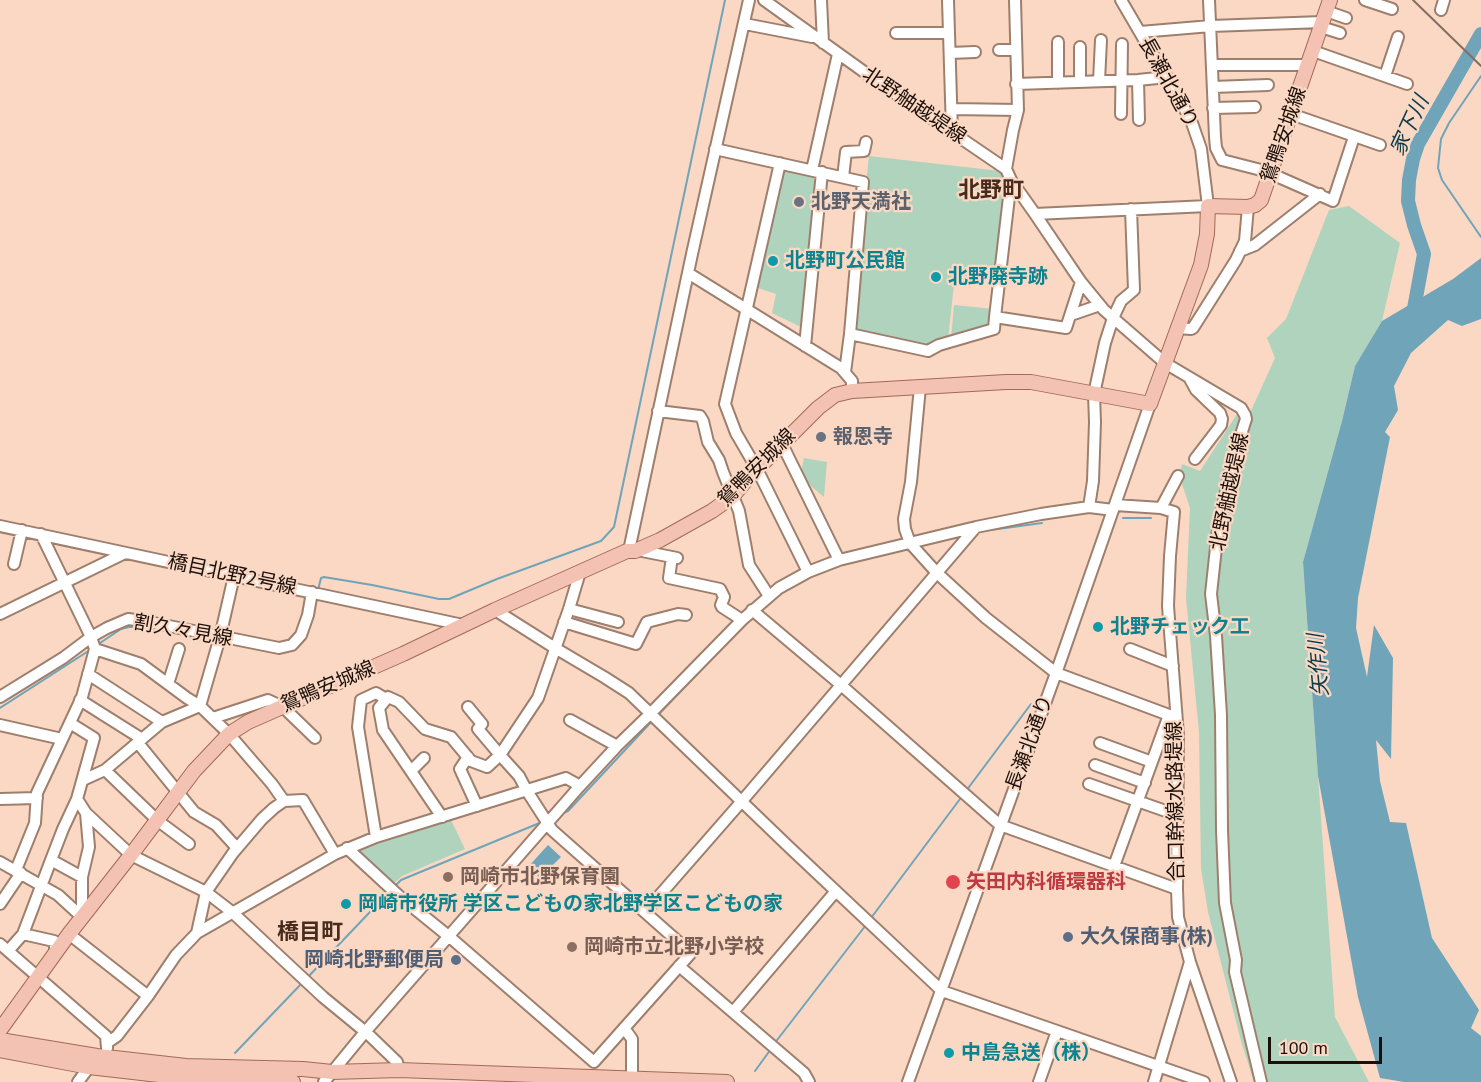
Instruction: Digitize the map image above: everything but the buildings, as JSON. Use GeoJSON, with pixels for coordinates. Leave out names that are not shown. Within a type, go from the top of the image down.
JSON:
{"type":"FeatureCollection","features":[{"type":"Feature","properties":{"kind":"main road","name":"鴛鴨安城線"},"geometry":{"type":"LineString","coordinates":[[1248,207],[1261,200],[1325,15]]}},
{"type":"Feature","properties":{"kind":"main road"},"geometry":{"type":"LineString","coordinates":[[1150,404],[1201,265],[1207,234],[1208,206],[1248,207]]}},
{"type":"Feature","properties":{"kind":"main road","name":"鴛鴨安城線"},"geometry":{"type":"LineString","coordinates":[[0,1030],[69,934],[194,771],[229,734],[248,722],[403,654],[495,610],[660,540],[712,511],[733,495],[818,408],[835,395],[852,391],[1031,382],[1150,404]]}},
{"type":"Feature","properties":{"kind":"main road"},"geometry":{"type":"LineString","coordinates":[[0,1040],[107,1050],[186,1066],[303,1069],[328,1077],[399,1070],[632,1081],[728,1082]]}},
{"type":"Feature","properties":{"kind":"main road"},"geometry":{"type":"LineString","coordinates":[[0,1050],[89,1067],[176,1080],[293,1082]]}},
{"type":"Feature","properties":{"kind":"street"},"geometry":{"type":"LineString","coordinates":[[742,620],[722,607],[724,597],[720,589],[669,578],[675,557],[632,550],[630,546],[749,0]]}},
{"type":"Feature","properties":{"kind":"street","name":"北野舳越堤線"},"geometry":{"type":"LineString","coordinates":[[764,0],[838,54],[1006,169],[1011,180],[1081,282],[1100,305],[1165,363],[1241,408],[1246,419],[1231,468],[1218,529],[1211,594],[1221,715],[1225,903],[1236,960],[1235,972],[1261,1082]]}},
{"type":"Feature","properties":{"kind":"street"},"geometry":{"type":"LineString","coordinates":[[744,24],[819,40],[821,0]]}},
{"type":"Feature","properties":{"kind":"street"},"geometry":{"type":"LineString","coordinates":[[948,0],[952,132]]}},
{"type":"Feature","properties":{"kind":"street"},"geometry":{"type":"LineString","coordinates":[[1006,169],[1018,110],[1015,0]]}},
{"type":"Feature","properties":{"kind":"street","name":"長瀬北通り"},"geometry":{"type":"LineString","coordinates":[[1121,0],[1191,120],[1203,159],[1208,206]]}},
{"type":"Feature","properties":{"kind":"street"},"geometry":{"type":"LineString","coordinates":[[1209,0],[1216,148],[1222,160],[1265,171],[1333,201],[1354,136]]}},
{"type":"Feature","properties":{"kind":"street"},"geometry":{"type":"LineString","coordinates":[[1365,0],[1392,9]]}},
{"type":"Feature","properties":{"kind":"street"},"geometry":{"type":"LineString","coordinates":[[1140,32],[1325,15],[1346,18]]}},
{"type":"Feature","properties":{"kind":"street"},"geometry":{"type":"LineString","coordinates":[[1325,15],[1340,33]]}},
{"type":"Feature","properties":{"kind":"street"},"geometry":{"type":"LineString","coordinates":[[896,33],[949,33]]}},
{"type":"Feature","properties":{"kind":"street"},"geometry":{"type":"LineString","coordinates":[[1385,76],[1398,37]]}},
{"type":"Feature","properties":{"kind":"street"},"geometry":{"type":"LineString","coordinates":[[1099,81],[1101,40]]}},
{"type":"Feature","properties":{"kind":"street"},"geometry":{"type":"LineString","coordinates":[[1058,42],[1058,83]]}},
{"type":"Feature","properties":{"kind":"street"},"geometry":{"type":"LineString","coordinates":[[1121,114],[1122,44]]}},
{"type":"Feature","properties":{"kind":"street"},"geometry":{"type":"LineString","coordinates":[[1080,47],[1080,82]]}},
{"type":"Feature","properties":{"kind":"street"},"geometry":{"type":"LineString","coordinates":[[999,50],[1016,50]]}},
{"type":"Feature","properties":{"kind":"street"},"geometry":{"type":"LineString","coordinates":[[950,53],[975,52]]}},
{"type":"Feature","properties":{"kind":"street"},"geometry":{"type":"LineString","coordinates":[[805,346],[817,171],[838,54]]}},
{"type":"Feature","properties":{"kind":"street"},"geometry":{"type":"LineString","coordinates":[[1212,65],[1310,58],[1385,76],[1407,84]]}},
{"type":"Feature","properties":{"kind":"street"},"geometry":{"type":"LineString","coordinates":[[1016,84],[1121,81],[1167,77]]}},
{"type":"Feature","properties":{"kind":"street"},"geometry":{"type":"LineString","coordinates":[[1138,80],[1139,120]]}},
{"type":"Feature","properties":{"kind":"street"},"geometry":{"type":"LineString","coordinates":[[1213,87],[1268,85]]}},
{"type":"Feature","properties":{"kind":"street"},"geometry":{"type":"LineString","coordinates":[[1213,108],[1255,107]]}},
{"type":"Feature","properties":{"kind":"street"},"geometry":{"type":"LineString","coordinates":[[952,109],[1018,110]]}},
{"type":"Feature","properties":{"kind":"street"},"geometry":{"type":"LineString","coordinates":[[1291,114],[1380,145]]}},
{"type":"Feature","properties":{"kind":"street"},"geometry":{"type":"LineString","coordinates":[[843,177],[846,152],[864,151],[866,142]]}},
{"type":"Feature","properties":{"kind":"street"},"geometry":{"type":"LineString","coordinates":[[715,148],[862,182],[845,372]]}},
{"type":"Feature","properties":{"kind":"street"},"geometry":{"type":"LineString","coordinates":[[780,163],[726,404],[736,433],[757,469],[808,572]]}},
{"type":"Feature","properties":{"kind":"street"},"geometry":{"type":"LineString","coordinates":[[850,334],[928,351],[939,345],[994,329],[1011,180]]}},
{"type":"Feature","properties":{"kind":"street"},"geometry":{"type":"LineString","coordinates":[[1240,250],[1256,245],[1320,194]]}},
{"type":"Feature","properties":{"kind":"street"},"geometry":{"type":"LineString","coordinates":[[1035,214],[1208,206]]}},
{"type":"Feature","properties":{"kind":"street"},"geometry":{"type":"LineString","coordinates":[[1178,328],[1193,328],[1240,250],[1245,241],[1248,207]]}},
{"type":"Feature","properties":{"kind":"street"},"geometry":{"type":"LineString","coordinates":[[1089,507],[1093,481],[1094,394],[1113,318],[1121,301],[1134,290],[1131,209]]}},
{"type":"Feature","properties":{"kind":"street"},"geometry":{"type":"LineString","coordinates":[[688,273],[845,372],[852,381],[852,391]]}},
{"type":"Feature","properties":{"kind":"street"},"geometry":{"type":"LineString","coordinates":[[995,316],[1066,328],[1081,282]]}},
{"type":"Feature","properties":{"kind":"street"},"geometry":{"type":"LineString","coordinates":[[1071,315],[1100,305]]}},
{"type":"Feature","properties":{"kind":"street"},"geometry":{"type":"LineString","coordinates":[[1188,376],[1196,390],[1220,413],[1222,420],[1221,425],[1195,459]]}},
{"type":"Feature","properties":{"kind":"street"},"geometry":{"type":"LineString","coordinates":[[920,387],[911,482],[904,519],[910,543],[937,573],[986,618],[1056,673],[1173,715],[1152,762],[1114,866]]}},
{"type":"Feature","properties":{"kind":"street","name":"長瀬北通り"},"geometry":{"type":"LineString","coordinates":[[908,1082],[1056,673],[1150,404]]}},
{"type":"Feature","properties":{"kind":"street"},"geometry":{"type":"LineString","coordinates":[[658,411],[700,416],[708,442],[719,460],[740,512],[748,565],[769,596]]}},
{"type":"Feature","properties":{"kind":"street"},"geometry":{"type":"LineString","coordinates":[[782,444],[839,560]]}},
{"type":"Feature","properties":{"kind":"street"},"geometry":{"type":"LineString","coordinates":[[328,1077],[579,787],[742,620],[769,596],[808,572],[839,560],[976,527],[1089,507],[1161,508],[1178,476]]}},
{"type":"Feature","properties":{"kind":"street","name":"合口幹線水路堤線"},"geometry":{"type":"LineString","coordinates":[[1161,508],[1174,512],[1168,606],[1173,666],[1173,715],[1178,735],[1178,917],[1190,962],[1231,1082]]}},
{"type":"Feature","properties":{"kind":"street","name":"橋目北野2号線"},"geometry":{"type":"LineString","coordinates":[[0,526],[463,625]]}},
{"type":"Feature","properties":{"kind":"street"},"geometry":{"type":"LineString","coordinates":[[645,912],[976,527]]}},
{"type":"Feature","properties":{"kind":"street"},"geometry":{"type":"LineString","coordinates":[[14,564],[22,530]]}},
{"type":"Feature","properties":{"kind":"street"},"geometry":{"type":"LineString","coordinates":[[0,904],[18,871],[35,823],[38,793],[80,700],[95,649],[41,534]]}},
{"type":"Feature","properties":{"kind":"street"},"geometry":{"type":"LineString","coordinates":[[0,614],[125,553]]}},
{"type":"Feature","properties":{"kind":"street"},"geometry":{"type":"LineString","coordinates":[[376,837],[358,727],[361,700],[376,693],[386,699],[388,697],[399,702],[425,729],[451,737],[471,761],[487,767],[500,755],[538,698],[580,572]]}},
{"type":"Feature","properties":{"kind":"street"},"geometry":{"type":"LineString","coordinates":[[200,706],[220,637],[234,576]]}},
{"type":"Feature","properties":{"kind":"street","name":"割久々見線"},"geometry":{"type":"LineString","coordinates":[[0,697],[63,658],[91,637],[128,619],[279,648],[292,645],[301,635],[308,615],[312,592]]}},
{"type":"Feature","properties":{"kind":"street"},"geometry":{"type":"LineString","coordinates":[[569,609],[618,622]]}},
{"type":"Feature","properties":{"kind":"street"},"geometry":{"type":"LineString","coordinates":[[495,610],[629,693],[942,990],[1204,1082]]}},
{"type":"Feature","properties":{"kind":"street"},"geometry":{"type":"LineString","coordinates":[[752,610],[1000,825],[1177,889]]}},
{"type":"Feature","properties":{"kind":"street"},"geometry":{"type":"LineString","coordinates":[[564,622],[636,644],[648,622],[678,614],[686,615]]}},
{"type":"Feature","properties":{"kind":"street"},"geometry":{"type":"LineString","coordinates":[[95,649],[141,664],[200,706],[229,734],[284,801]]}},
{"type":"Feature","properties":{"kind":"street"},"geometry":{"type":"LineString","coordinates":[[168,684],[179,649]]}},
{"type":"Feature","properties":{"kind":"street"},"geometry":{"type":"LineString","coordinates":[[1130,650],[1173,666]]}},
{"type":"Feature","properties":{"kind":"street"},"geometry":{"type":"LineString","coordinates":[[88,674],[162,722]]}},
{"type":"Feature","properties":{"kind":"street"},"geometry":{"type":"LineString","coordinates":[[386,699],[379,708],[383,730],[442,817]]}},
{"type":"Feature","properties":{"kind":"street"},"geometry":{"type":"LineString","coordinates":[[80,700],[140,741],[194,812],[216,825],[237,848]]}},
{"type":"Feature","properties":{"kind":"street"},"geometry":{"type":"LineString","coordinates":[[213,718],[268,700],[283,706],[315,738]]}},
{"type":"Feature","properties":{"kind":"street"},"geometry":{"type":"LineString","coordinates":[[83,780],[105,770],[162,722],[200,706]]}},
{"type":"Feature","properties":{"kind":"street"},"geometry":{"type":"LineString","coordinates":[[347,848],[399,896],[594,1062],[691,953],[552,830],[519,776],[478,729],[482,724],[468,707]]}},
{"type":"Feature","properties":{"kind":"street"},"geometry":{"type":"LineString","coordinates":[[570,720],[617,746]]}},
{"type":"Feature","properties":{"kind":"street"},"geometry":{"type":"LineString","coordinates":[[69,723],[94,738],[83,780],[23,934],[4,947],[106,1036],[107,1050]]}},
{"type":"Feature","properties":{"kind":"street"},"geometry":{"type":"LineString","coordinates":[[0,726],[62,739]]}},
{"type":"Feature","properties":{"kind":"street"},"geometry":{"type":"LineString","coordinates":[[1100,743],[1152,762]]}},
{"type":"Feature","properties":{"kind":"street"},"geometry":{"type":"LineString","coordinates":[[468,757],[460,769],[477,806]]}},
{"type":"Feature","properties":{"kind":"street"},"geometry":{"type":"LineString","coordinates":[[411,771],[424,758]]}},
{"type":"Feature","properties":{"kind":"street"},"geometry":{"type":"LineString","coordinates":[[1095,765],[1145,783]]}},
{"type":"Feature","properties":{"kind":"street"},"geometry":{"type":"LineString","coordinates":[[105,770],[157,820],[189,844]]}},
{"type":"Feature","properties":{"kind":"street"},"geometry":{"type":"LineString","coordinates":[[107,1050],[176,955],[197,933],[335,854],[376,837],[566,778],[579,787]]}},
{"type":"Feature","properties":{"kind":"street"},"geometry":{"type":"LineString","coordinates":[[1089,784],[1177,815]]}},
{"type":"Feature","properties":{"kind":"street"},"geometry":{"type":"LineString","coordinates":[[0,799],[37,798]]}},
{"type":"Feature","properties":{"kind":"street"},"geometry":{"type":"LineString","coordinates":[[77,799],[87,813],[131,855],[206,892],[232,912],[323,997],[398,1062],[399,1070]]}},
{"type":"Feature","properties":{"kind":"street"},"geometry":{"type":"LineString","coordinates":[[197,933],[206,892],[237,848],[262,819],[284,801],[303,800],[335,854]]}},
{"type":"Feature","properties":{"kind":"street"},"geometry":{"type":"LineString","coordinates":[[82,917],[82,877],[89,847],[87,813]]}},
{"type":"Feature","properties":{"kind":"street"},"geometry":{"type":"LineString","coordinates":[[51,860],[82,877]]}},
{"type":"Feature","properties":{"kind":"street"},"geometry":{"type":"LineString","coordinates":[[0,862],[58,895],[82,917]]}},
{"type":"Feature","properties":{"kind":"street"},"geometry":{"type":"LineString","coordinates":[[733,1012],[836,891]]}},
{"type":"Feature","properties":{"kind":"street"},"geometry":{"type":"LineString","coordinates":[[23,934],[54,941],[56,952]]}},
{"type":"Feature","properties":{"kind":"street"},"geometry":{"type":"LineString","coordinates":[[69,934],[148,996]]}},
{"type":"Feature","properties":{"kind":"street"},"geometry":{"type":"LineString","coordinates":[[1154,1082],[1190,962]]}},
{"type":"Feature","properties":{"kind":"street"},"geometry":{"type":"LineString","coordinates":[[679,966],[804,1073],[808,1082]]}},
{"type":"Feature","properties":{"kind":"street"},"geometry":{"type":"LineString","coordinates":[[624,1028],[632,1039],[632,1081]]}},
{"type":"Feature","properties":{"kind":"street"},"geometry":{"type":"LineString","coordinates":[[1039,1082],[1057,1031]]}},
{"type":"Feature","properties":{"kind":"street"},"geometry":{"type":"LineString","coordinates":[[78,1082],[89,1067]]}},
{"type":"Feature","properties":{"kind":"green space"},"geometry":{"type":"Polygon","coordinates":[[[869,156],[1000,171],[1006,174],[1008,181],[997,281],[955,276],[948,339],[928,347],[850,330],[869,156]]]}},
{"type":"Feature","properties":{"kind":"green space"},"geometry":{"type":"Polygon","coordinates":[[[781,166],[819,173],[803,328],[772,313],[776,294],[755,287],[781,166]]]}},
{"type":"Feature","properties":{"kind":"green space"},"geometry":{"type":"Polygon","coordinates":[[[1349,206],[1400,243],[1382,321],[1355,366],[1303,562],[1335,1017],[1369,1082],[1254,1082],[1241,1041],[1208,912],[1201,869],[1199,732],[1186,598],[1190,508],[1179,475],[1182,464],[1200,471],[1241,408],[1245,424],[1275,358],[1267,338],[1286,319],[1329,210],[1349,206]]]}},
{"type":"Feature","properties":{"kind":"green space"},"geometry":{"type":"Polygon","coordinates":[[[954,305],[994,309],[992,327],[951,340],[954,305]]]}},
{"type":"Feature","properties":{"kind":"green space"},"geometry":{"type":"Polygon","coordinates":[[[804,458],[827,462],[824,497],[801,473],[804,458]]]}},
{"type":"Feature","properties":{"kind":"green space"},"geometry":{"type":"Polygon","coordinates":[[[451,820],[465,849],[402,876],[391,886],[353,854],[377,844],[451,820]]]}},
{"type":"Feature","properties":{"kind":"water","name":"矢作川"},"geometry":{"type":"Polygon","coordinates":[[[1481,258],[1481,319],[1462,326],[1448,320],[1411,353],[1394,386],[1398,410],[1385,432],[1390,437],[1358,598],[1356,628],[1367,677],[1374,625],[1393,658],[1391,759],[1376,740],[1380,781],[1390,822],[1406,823],[1432,938],[1479,1010],[1471,1028],[1481,1036],[1481,1082],[1404,1082],[1380,1078],[1358,997],[1318,776],[1303,562],[1355,366],[1382,321],[1453,279],[1481,258]]]}},
{"type":"Feature","properties":{"kind":"water"},"geometry":{"type":"Polygon","coordinates":[[[548,845],[561,857],[540,878],[528,867],[548,845]]]}},
{"type":"Feature","properties":{"kind":"waterway"},"geometry":{"type":"LineString","coordinates":[[318,590],[321,578],[324,577],[449,599],[601,541],[614,527],[725,0]]}},
{"type":"Feature","properties":{"kind":"waterway","name":"家下川"},"geometry":{"type":"LineString","coordinates":[[1413,314],[1424,254],[1408,201],[1413,159],[1418,144],[1481,34]]}},
{"type":"Feature","properties":{"kind":"waterway"},"geometry":{"type":"LineString","coordinates":[[1481,76],[1449,123],[1441,139],[1438,168],[1442,180],[1481,237]]}},
{"type":"Feature","properties":{"kind":"waterway"},"geometry":{"type":"LineString","coordinates":[[1123,518],[1151,518]]}},
{"type":"Feature","properties":{"kind":"waterway"},"geometry":{"type":"LineString","coordinates":[[976,532],[1042,523]]}},
{"type":"Feature","properties":{"kind":"waterway"},"geometry":{"type":"LineString","coordinates":[[97,645],[121,629],[129,627],[144,627],[193,636]]}},
{"type":"Feature","properties":{"kind":"waterway"},"geometry":{"type":"LineString","coordinates":[[657,716],[726,644]]}},
{"type":"Feature","properties":{"kind":"waterway"},"geometry":{"type":"LineString","coordinates":[[0,708],[90,650]]}},
{"type":"Feature","properties":{"kind":"waterway"},"geometry":{"type":"LineString","coordinates":[[966,791],[1031,704]]}},
{"type":"Feature","properties":{"kind":"waterway"},"geometry":{"type":"LineString","coordinates":[[561,814],[568,811],[653,720]]}},
{"type":"Feature","properties":{"kind":"waterway"},"geometry":{"type":"LineString","coordinates":[[871,918],[963,795]]}},
{"type":"Feature","properties":{"kind":"waterway"},"geometry":{"type":"LineString","coordinates":[[394,887],[401,880],[542,822]]}},
{"type":"Feature","properties":{"kind":"waterway"},"geometry":{"type":"LineString","coordinates":[[307,978],[390,891]]}},
{"type":"Feature","properties":{"kind":"waterway"},"geometry":{"type":"LineString","coordinates":[[774,1044],[866,925]]}},
{"type":"Feature","properties":{"kind":"waterway"},"geometry":{"type":"LineString","coordinates":[[235,1053],[303,982]]}},
{"type":"Feature","properties":{"kind":"waterway"},"geometry":{"type":"LineString","coordinates":[[755,1071],[771,1049]]}},
{"type":"Feature","properties":{"kind":"railway"},"geometry":{"type":"LineString","coordinates":[[1413,0],[1481,66]]}},
{"type":"Feature","properties":{"kind":"place","name":"北野天満社"},"geometry":{"type":"Point","coordinates":[799,202]}},
{"type":"Feature","properties":{"kind":"place","name":"北野町公民館"},"geometry":{"type":"Point","coordinates":[773,261]}},
{"type":"Feature","properties":{"kind":"place","name":"北野廃寺跡"},"geometry":{"type":"Point","coordinates":[936,277]}},
{"type":"Feature","properties":{"kind":"place","name":"報恩寺"},"geometry":{"type":"Point","coordinates":[821,437]}},
{"type":"Feature","properties":{"kind":"place","name":"北野チェック工"},"geometry":{"type":"Point","coordinates":[1098,627]}},
{"type":"Feature","properties":{"kind":"place","name":"岡崎市北野保育園"},"geometry":{"type":"Point","coordinates":[448,877]}},
{"type":"Feature","properties":{"kind":"place","name":"矢田内科循環器科"},"geometry":{"type":"Point","coordinates":[953,882]}},
{"type":"Feature","properties":{"kind":"place","name":"岡崎市役所 学区こどもの家北野学区こどもの家"},"geometry":{"type":"Point","coordinates":[346,904]}},
{"type":"Feature","properties":{"kind":"place","name":"大久保商事(株)"},"geometry":{"type":"Point","coordinates":[1068,937]}},
{"type":"Feature","properties":{"kind":"place","name":"岡崎市立北野小学校"},"geometry":{"type":"Point","coordinates":[572,947]}},
{"type":"Feature","properties":{"kind":"place","name":"岡崎北野郵便局"},"geometry":{"type":"Point","coordinates":[456,960]}},
{"type":"Feature","properties":{"kind":"place","name":"中島急送（株）"},"geometry":{"type":"Point","coordinates":[949,1053]}},
{"type":"Feature","properties":{"kind":"district","name":"北野町"},"geometry":{"type":"Point","coordinates":[991,191]}},
{"type":"Feature","properties":{"kind":"district","name":"橋目町"},"geometry":{"type":"Point","coordinates":[310,933]}}]}
